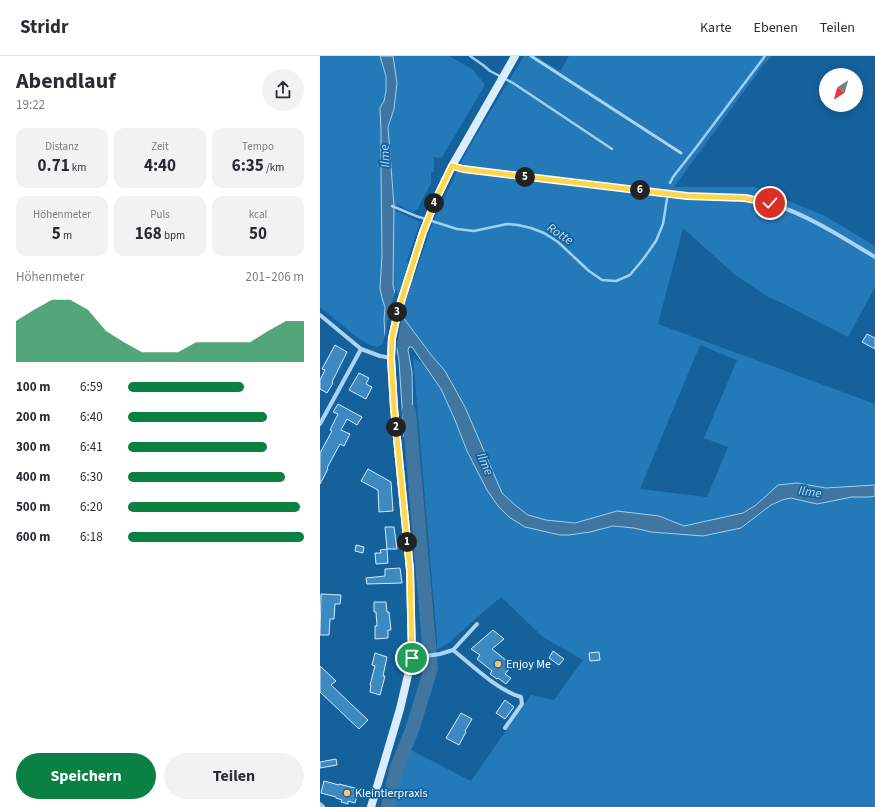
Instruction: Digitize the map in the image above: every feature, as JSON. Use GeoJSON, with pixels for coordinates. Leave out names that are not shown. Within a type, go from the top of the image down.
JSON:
{"type":"FeatureCollection","features":[{"type":"Feature","properties":{"kind":"main road"},"geometry":{"type":"LineString","coordinates":[[371,807],[400,709],[412,658],[410,570],[394,408],[391,358],[392,338],[398,311],[430,213],[452,166],[515,56]]}},
{"type":"Feature","properties":{"kind":"street"},"geometry":{"type":"LineString","coordinates":[[452,166],[463,169],[687,196],[745,198],[770,203],[830,230],[875,257]]}},
{"type":"Feature","properties":{"kind":"street"},"geometry":{"type":"LineString","coordinates":[[320,315],[361,349],[380,356],[391,358]]}},
{"type":"Feature","properties":{"kind":"street"},"geometry":{"type":"LineString","coordinates":[[320,424],[361,349]]}},
{"type":"Feature","properties":{"kind":"street"},"geometry":{"type":"LineString","coordinates":[[412,658],[440,654],[453,650],[477,624]]}},
{"type":"Feature","properties":{"kind":"street"},"geometry":{"type":"LineString","coordinates":[[453,650],[498,687],[521,697],[522,704],[505,728]]}},
{"type":"Feature","properties":{"kind":"street"},"geometry":{"type":"LineString","coordinates":[[320,804],[323,807]]}},
{"type":"Feature","properties":{"kind":"lane"},"geometry":{"type":"LineString","coordinates":[[531,56],[681,153]]}},
{"type":"Feature","properties":{"kind":"shaded area"},"geometry":{"type":"Polygon","coordinates":[[[320,56],[380,56],[386,76],[386,91],[384,101],[380,109],[382,255],[380,288],[385,307],[385,335],[383,344],[377,347],[358,338],[320,307],[320,56]]]}},
{"type":"Feature","properties":{"kind":"shaded area"},"geometry":{"type":"Polygon","coordinates":[[[393,56],[449,56],[472,69],[484,83],[484,87],[442,157],[434,157],[434,171],[431,173],[431,183],[417,210],[412,212],[399,205],[394,206],[388,126],[394,109],[397,83],[393,56]]]}},
{"type":"Feature","properties":{"kind":"shaded area"},"geometry":{"type":"Polygon","coordinates":[[[524,56],[535,56],[560,71],[569,56],[772,56],[764,64],[674,187],[755,187],[825,216],[875,246],[875,287],[848,337],[768,297],[734,274],[683,228],[658,324],[875,404],[875,485],[826,488],[797,483],[743,513],[684,526],[659,516],[617,511],[575,523],[546,520],[528,515],[515,505],[502,493],[465,407],[445,371],[402,316],[393,286],[394,210],[420,222],[407,261],[414,278],[431,227],[465,154],[524,56]],[[700,345],[640,489],[707,497],[728,447],[704,438],[737,360],[700,345]]]}},
{"type":"Feature","properties":{"kind":"shaded area"},"geometry":{"type":"Polygon","coordinates":[[[413,357],[424,365],[441,389],[467,451],[498,506],[509,517],[525,527],[590,532],[613,526],[634,528],[652,532],[741,528],[771,505],[782,500],[791,498],[817,504],[852,497],[875,496],[875,807],[384,807],[392,769],[401,745],[471,781],[531,695],[554,700],[583,660],[543,637],[501,597],[450,642],[437,650],[413,357]]]}},
{"type":"Feature","properties":{"kind":"water","name":"Ilme"},"geometry":{"type":"Polygon","coordinates":[[[380,56],[393,56],[397,83],[394,109],[388,127],[394,206],[393,286],[402,316],[445,371],[465,407],[502,493],[515,505],[528,515],[546,520],[575,523],[617,511],[659,516],[684,526],[743,513],[756,505],[778,485],[797,483],[826,488],[875,485],[875,496],[852,497],[817,504],[791,498],[782,500],[771,505],[741,528],[703,536],[651,532],[634,528],[613,526],[590,532],[560,535],[525,527],[509,517],[498,506],[487,490],[467,451],[441,389],[412,347],[409,347],[408,350],[412,372],[413,427],[404,437],[399,361],[397,349],[385,335],[385,307],[380,288],[382,255],[380,108],[384,101],[386,91],[386,76],[380,56]]]}},
{"type":"Feature","properties":{"kind":"pier"},"geometry":{"type":"Polygon","coordinates":[[[396,289],[403,312],[396,352],[385,336],[396,289]]]}},
{"type":"Feature","properties":{"kind":"building"},"geometry":{"type":"Polygon","coordinates":[[[867,334],[875,338],[875,349],[862,342],[867,334]]]}},
{"type":"Feature","properties":{"kind":"building"},"geometry":{"type":"Polygon","coordinates":[[[335,345],[347,352],[327,393],[320,389],[320,380],[325,370],[322,369],[335,345]]]}},
{"type":"Feature","properties":{"kind":"building"},"geometry":{"type":"Polygon","coordinates":[[[359,373],[369,378],[366,384],[372,387],[366,399],[349,390],[359,373]]]}},
{"type":"Feature","properties":{"kind":"building"},"geometry":{"type":"Polygon","coordinates":[[[338,404],[362,417],[357,425],[347,419],[341,430],[350,434],[344,446],[340,444],[320,484],[320,453],[332,431],[330,430],[338,414],[333,412],[338,404]]]}},
{"type":"Feature","properties":{"kind":"building"},"geometry":{"type":"Polygon","coordinates":[[[368,469],[391,482],[393,511],[379,512],[378,490],[361,481],[368,469]]]}},
{"type":"Feature","properties":{"kind":"building"},"geometry":{"type":"Polygon","coordinates":[[[385,527],[394,527],[397,549],[387,549],[385,527]]]}},
{"type":"Feature","properties":{"kind":"building"},"geometry":{"type":"Polygon","coordinates":[[[356,545],[364,547],[363,553],[355,551],[356,545]]]}},
{"type":"Feature","properties":{"kind":"building"},"geometry":{"type":"Polygon","coordinates":[[[387,549],[388,563],[376,564],[375,553],[381,553],[380,550],[387,549]]]}},
{"type":"Feature","properties":{"kind":"building"},"geometry":{"type":"Polygon","coordinates":[[[400,568],[402,583],[367,584],[366,578],[385,576],[385,569],[400,568]]]}},
{"type":"Feature","properties":{"kind":"building"},"geometry":{"type":"Polygon","coordinates":[[[321,594],[341,595],[340,604],[335,604],[334,619],[330,619],[329,635],[320,635],[321,594]]]}},
{"type":"Feature","properties":{"kind":"building"},"geometry":{"type":"Polygon","coordinates":[[[374,602],[386,602],[391,630],[388,630],[388,638],[375,639],[375,626],[377,626],[376,612],[374,612],[374,602]]]}},
{"type":"Feature","properties":{"kind":"building"},"geometry":{"type":"Polygon","coordinates":[[[493,630],[504,639],[492,649],[512,665],[505,674],[511,678],[506,684],[490,674],[492,671],[477,659],[480,655],[471,649],[493,630]]]}},
{"type":"Feature","properties":{"kind":"building"},"geometry":{"type":"Polygon","coordinates":[[[553,651],[564,659],[559,665],[549,658],[553,651]]]}},
{"type":"Feature","properties":{"kind":"building"},"geometry":{"type":"Polygon","coordinates":[[[599,652],[600,660],[590,661],[589,653],[599,652]]]}},
{"type":"Feature","properties":{"kind":"building"},"geometry":{"type":"Polygon","coordinates":[[[375,653],[387,657],[383,676],[385,676],[380,695],[370,692],[370,685],[375,666],[372,665],[375,653]]]}},
{"type":"Feature","properties":{"kind":"building"},"geometry":{"type":"Polygon","coordinates":[[[320,666],[336,681],[331,685],[368,720],[359,729],[320,692],[320,666]]]}},
{"type":"Feature","properties":{"kind":"building"},"geometry":{"type":"Polygon","coordinates":[[[505,700],[514,707],[505,719],[496,713],[505,700]]]}},
{"type":"Feature","properties":{"kind":"building"},"geometry":{"type":"Polygon","coordinates":[[[461,713],[472,719],[459,745],[446,738],[461,713]]]}},
{"type":"Feature","properties":{"kind":"building"},"geometry":{"type":"Polygon","coordinates":[[[336,759],[337,765],[320,768],[320,762],[336,759]]]}},
{"type":"Feature","properties":{"kind":"building","name":"Kleintierpraxis"},"geometry":{"type":"Polygon","coordinates":[[[324,781],[359,789],[355,803],[348,801],[348,804],[341,802],[342,800],[336,797],[321,793],[324,781]]]}},
{"type":"Feature","properties":{"kind":"waterway"},"geometry":{"type":"LineString","coordinates":[[470,56],[490,71],[513,83],[612,149]]}},
{"type":"Feature","properties":{"kind":"waterway","name":"Rotte"},"geometry":{"type":"LineString","coordinates":[[670,183],[765,56]]}},
{"type":"Feature","properties":{"kind":"waterway","name":"Rotte"},"geometry":{"type":"LineString","coordinates":[[392,206],[416,216],[457,229],[474,231],[507,224],[531,228],[544,233],[558,242],[589,271],[602,280],[616,281],[630,275],[656,241],[663,224],[667,199]]}},
{"type":"Feature","properties":{"kind":"waterway"},"geometry":{"type":"LineString","coordinates":[[388,807],[396,770],[413,727],[431,668],[409,411]]}},
{"type":"Feature","properties":{"kind":"place","name":"Enjoy Me"},"geometry":{"type":"Point","coordinates":[498,664]}},
{"type":"Feature","properties":{"kind":"place","name":"Kleintierpraxis"},"geometry":{"type":"Point","coordinates":[347,793]}},
{"type":"Feature","properties":{"kind":"route"},"geometry":{"type":"LineString","coordinates":[[412,658],[410,570],[394,408],[391,358],[392,338],[398,311],[423,232],[437,197],[452,166],[463,169],[687,196],[745,198],[770,203]]}}]}
